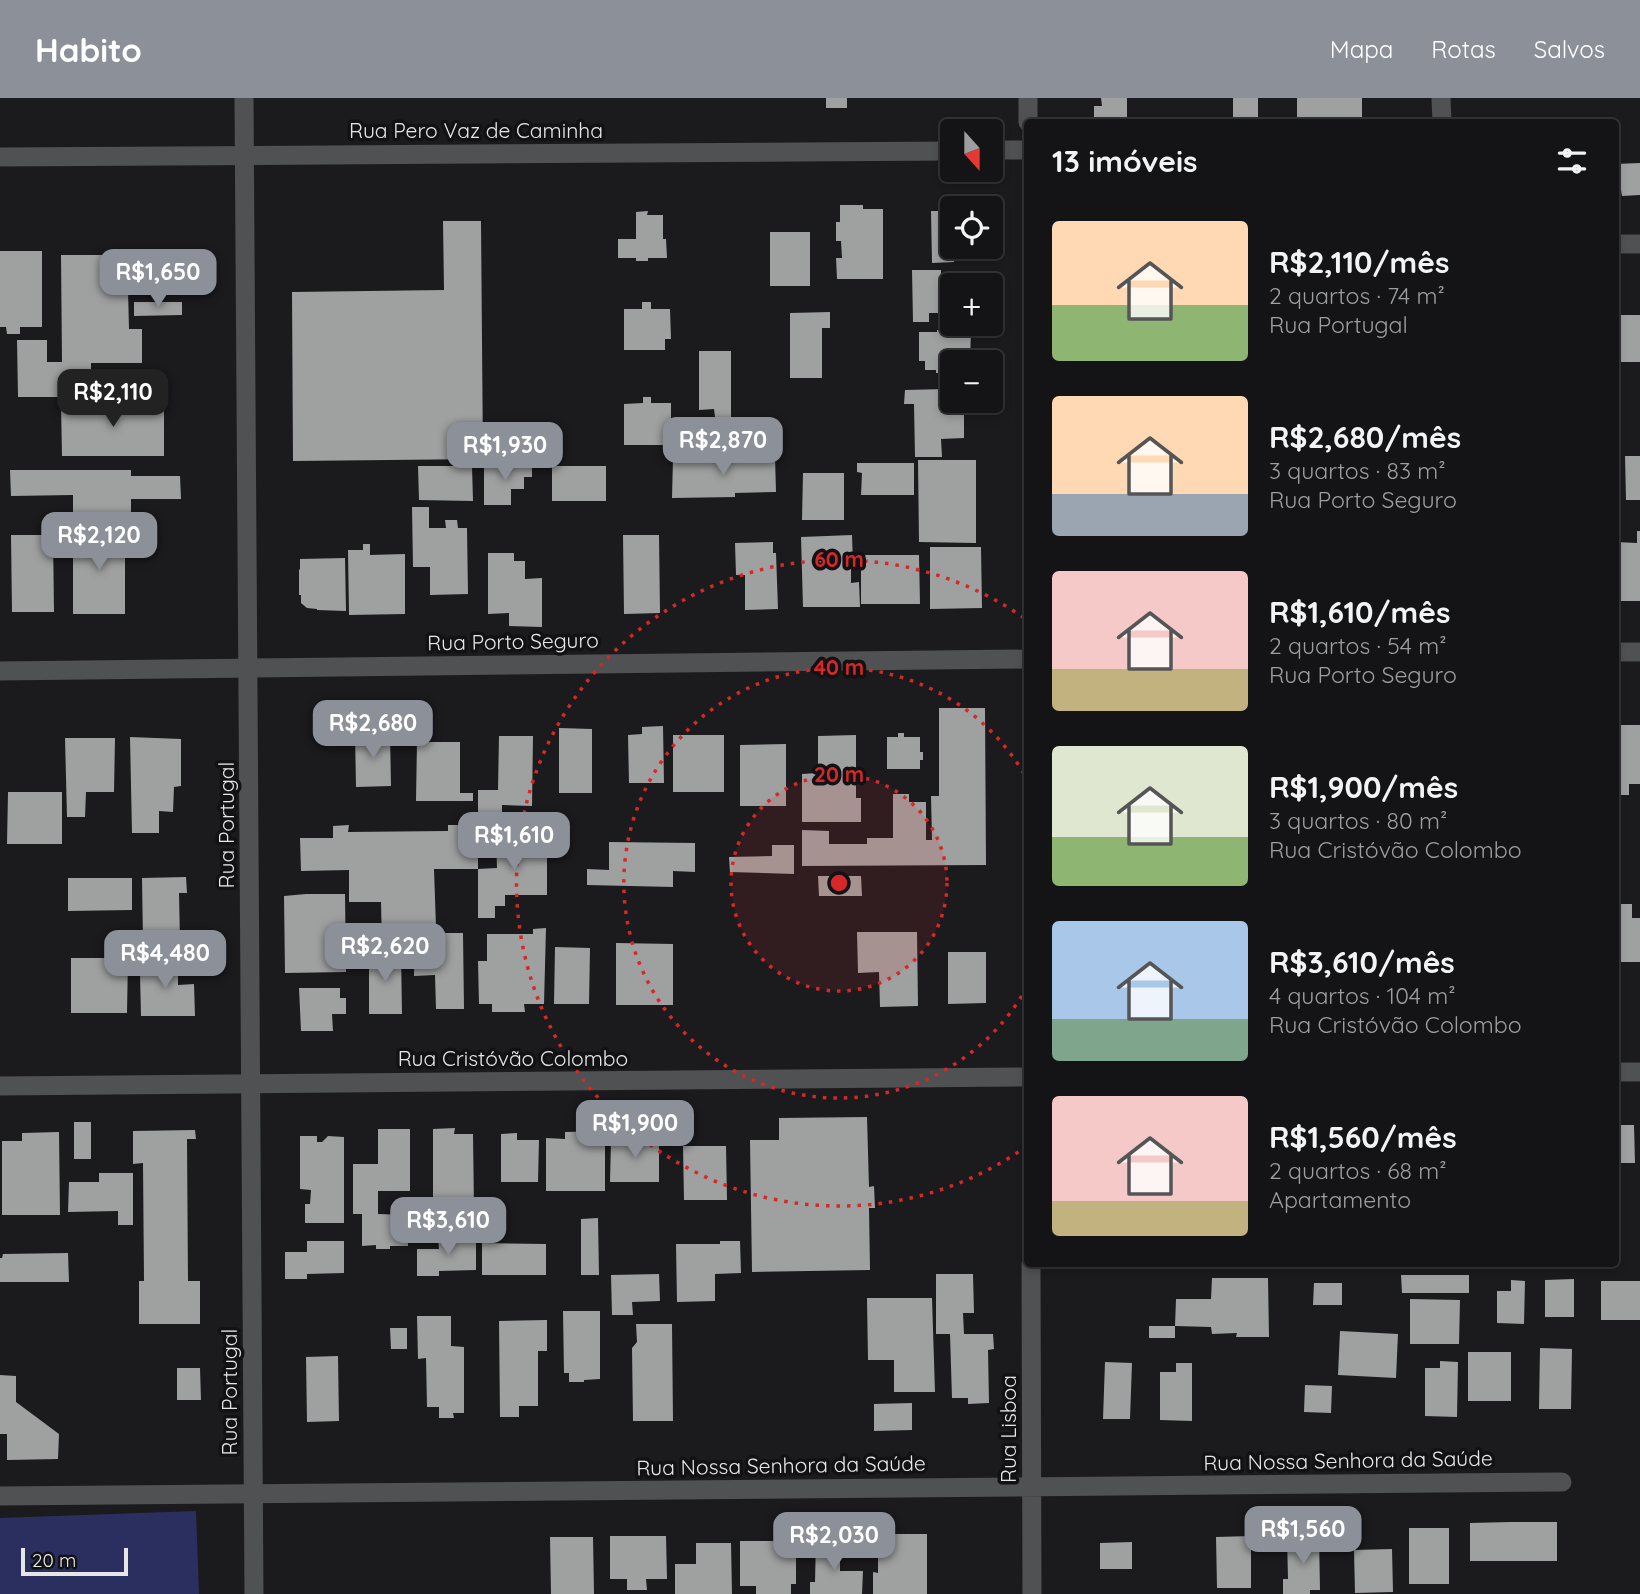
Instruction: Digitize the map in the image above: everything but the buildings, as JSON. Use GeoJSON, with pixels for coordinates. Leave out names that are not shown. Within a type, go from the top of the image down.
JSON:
{"type":"FeatureCollection","features":[{"type":"Feature","properties":{"kind":"street","name":"Rua Portugal"},"geometry":{"type":"LineString","coordinates":[[244,98],[254,1594]]}},
{"type":"Feature","properties":{"kind":"street"},"geometry":{"type":"LineString","coordinates":[[1028,98],[1028,119]]}},
{"type":"Feature","properties":{"kind":"street"},"geometry":{"type":"LineString","coordinates":[[1441,98],[1442,119]]}},
{"type":"Feature","properties":{"kind":"street"},"geometry":{"type":"LineString","coordinates":[[1003,150],[1024,150]]}},
{"type":"Feature","properties":{"kind":"street","name":"Rua Pero Vaz de Caminha"},"geometry":{"type":"LineString","coordinates":[[0,157],[940,151]]}},
{"type":"Feature","properties":{"kind":"street"},"geometry":{"type":"LineString","coordinates":[[1619,244],[1640,244]]}},
{"type":"Feature","properties":{"kind":"street"},"geometry":{"type":"LineString","coordinates":[[1619,652],[1640,652]]}},
{"type":"Feature","properties":{"kind":"street","name":"Rua Porto Seguro"},"geometry":{"type":"LineString","coordinates":[[0,671],[1024,659]]}},
{"type":"Feature","properties":{"kind":"street"},"geometry":{"type":"LineString","coordinates":[[1619,1072],[1640,1072]]}},
{"type":"Feature","properties":{"kind":"street","name":"Rua Cristóvão Colombo"},"geometry":{"type":"LineString","coordinates":[[0,1086],[1024,1077]]}},
{"type":"Feature","properties":{"kind":"street","name":"Rua Lisboa"},"geometry":{"type":"LineString","coordinates":[[1031,1267],[1032,1594]]}},
{"type":"Feature","properties":{"kind":"street","name":"Rua Nossa Senhora da Saúde"},"geometry":{"type":"LineString","coordinates":[[0,1496],[1562,1482]]}},
{"type":"Feature","properties":{"kind":"shaded area"},"geometry":{"type":"Polygon","coordinates":[[[196,1511],[199,1594],[0,1594],[0,1518],[196,1511]]]}}]}
